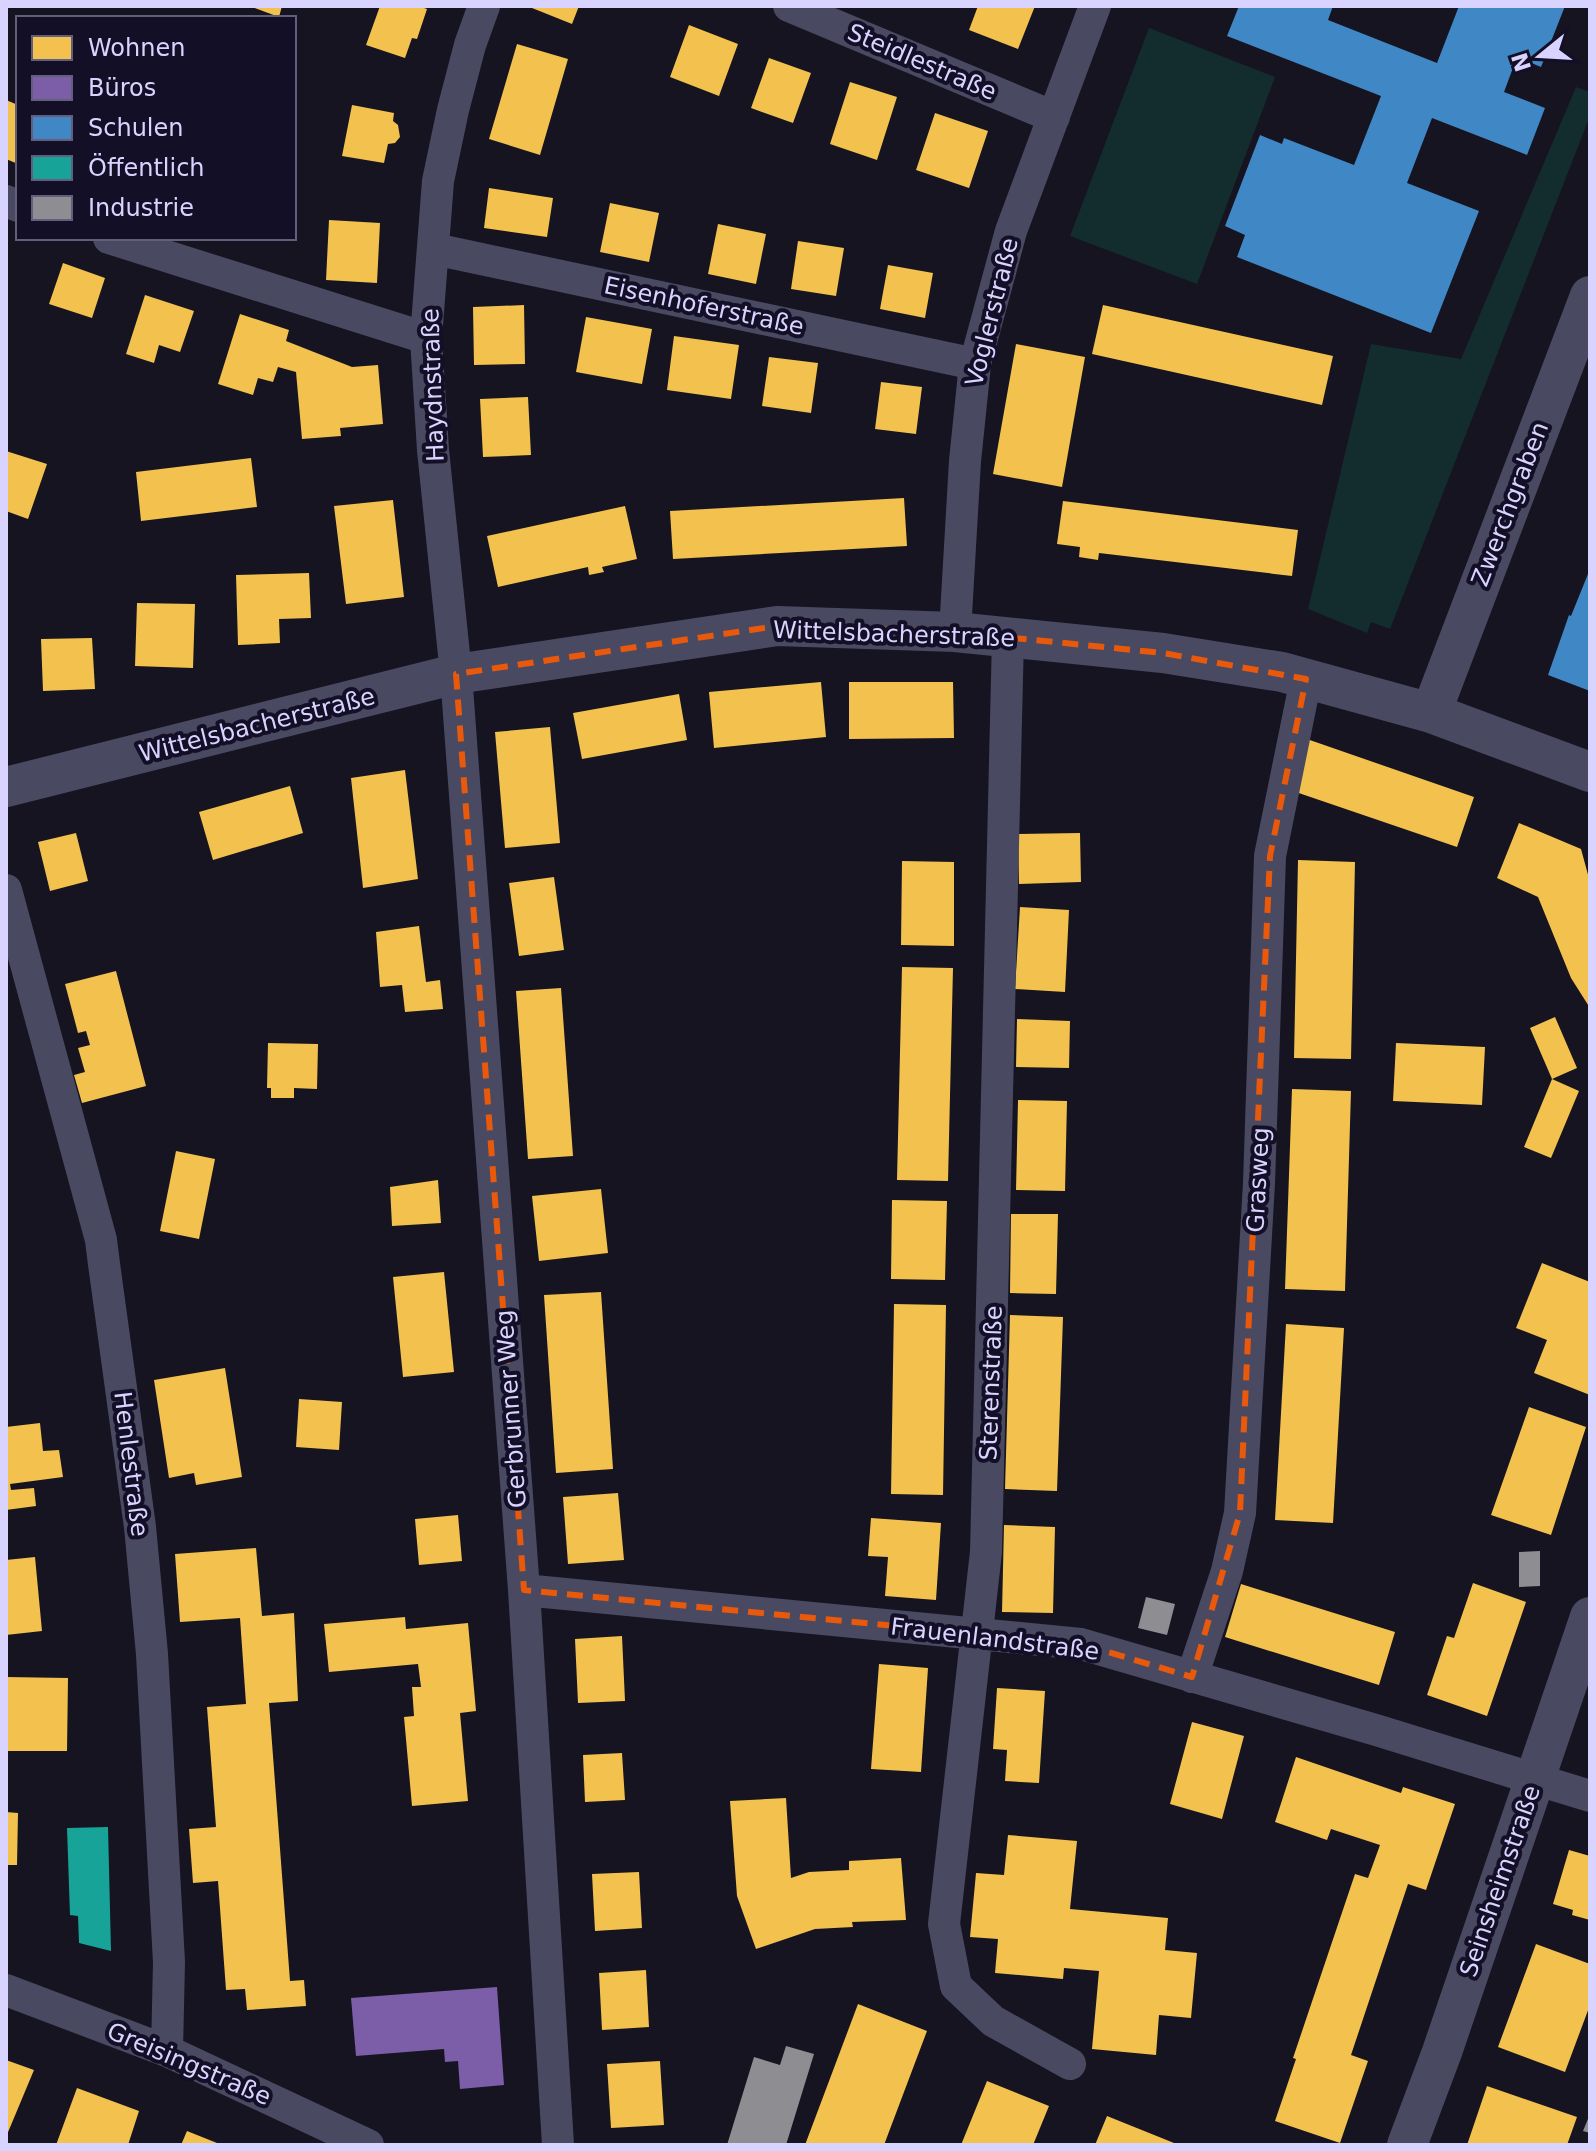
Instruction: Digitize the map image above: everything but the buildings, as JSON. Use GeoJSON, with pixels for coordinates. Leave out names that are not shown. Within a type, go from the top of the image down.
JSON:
{"type":"FeatureCollection","features":[{"type":"Feature","properties":{"kind":"street","name":"Haydnstraße"},"geometry":{"type":"LineString","coordinates":[[456,674],[433,450],[426,338],[438,181],[470,45],[484,6]]}},
{"type":"Feature","properties":{"kind":"street","name":"Steidlestraße"},"geometry":{"type":"LineString","coordinates":[[789,6],[1054,117]]}},
{"type":"Feature","properties":{"kind":"street","name":"Voglerstraße"},"geometry":{"type":"LineString","coordinates":[[955,632],[965,461],[975,364],[1011,231],[1095,6]]}},
{"type":"Feature","properties":{"kind":"street"},"geometry":{"type":"LineString","coordinates":[[115,240],[426,338]]}},
{"type":"Feature","properties":{"kind":"street","name":"Eisenhoferstraße"},"geometry":{"type":"LineString","coordinates":[[434,249],[975,364]]}},
{"type":"Feature","properties":{"kind":"street","name":"Zwerchgraben"},"geometry":{"type":"LineString","coordinates":[[1431,713],[1590,296]]}},
{"type":"Feature","properties":{"kind":"street","name":"Wittelsbacherstraße"},"geometry":{"type":"LineString","coordinates":[[6,787],[456,674],[777,626],[955,632],[1163,653],[1282,672],[1431,713],[1590,772]]}},
{"type":"Feature","properties":{"kind":"street","name":"Sterenstraße"},"geometry":{"type":"LineString","coordinates":[[1008,637],[986,1552],[944,1924],[956,1986],[993,2021],[1070,2064]]}},
{"type":"Feature","properties":{"kind":"street","name":"Gerbrunner Weg"},"geometry":{"type":"LineString","coordinates":[[456,674],[524,1590],[558,2145]]}},
{"type":"Feature","properties":{"kind":"street","name":"Grasweg"},"geometry":{"type":"LineString","coordinates":[[1192,1677],[1227,1571],[1240,1513],[1259,1183],[1270,856],[1306,679]]}},
{"type":"Feature","properties":{"kind":"street","name":"Henlestraße"},"geometry":{"type":"LineString","coordinates":[[6,890],[101,1240],[140,1527],[152,1654],[169,1962],[167,2051]]}},
{"type":"Feature","properties":{"kind":"street","name":"Frauenlandstraße"},"geometry":{"type":"LineString","coordinates":[[524,1590],[1081,1644],[1590,1796]]}},
{"type":"Feature","properties":{"kind":"street","name":"Seinsheimstraße"},"geometry":{"type":"LineString","coordinates":[[1407,2145],[1447,2037],[1590,1617]]}},
{"type":"Feature","properties":{"kind":"street","name":"Greisingstraße"},"geometry":{"type":"LineString","coordinates":[[6,1990],[167,2051],[368,2145]]}},
{"type":"Feature","properties":{"kind":"highlighted area"},"geometry":{"type":"Polygon","coordinates":[[[777,626],[955,632],[1163,653],[1306,679],[1270,856],[1240,1513],[1192,1677],[1081,1644],[524,1590],[456,674],[777,626]]]}},
{"type":"Feature","properties":{"kind":"green space"},"geometry":{"type":"Polygon","coordinates":[[[1149,28],[1275,77],[1197,284],[1070,236],[1149,28]]]}},
{"type":"Feature","properties":{"kind":"green space"},"geometry":{"type":"Polygon","coordinates":[[[1576,87],[1590,92],[1590,116],[1390,629],[1371,622],[1367,633],[1308,609],[1371,344],[1461,359],[1576,87]]]}}]}
